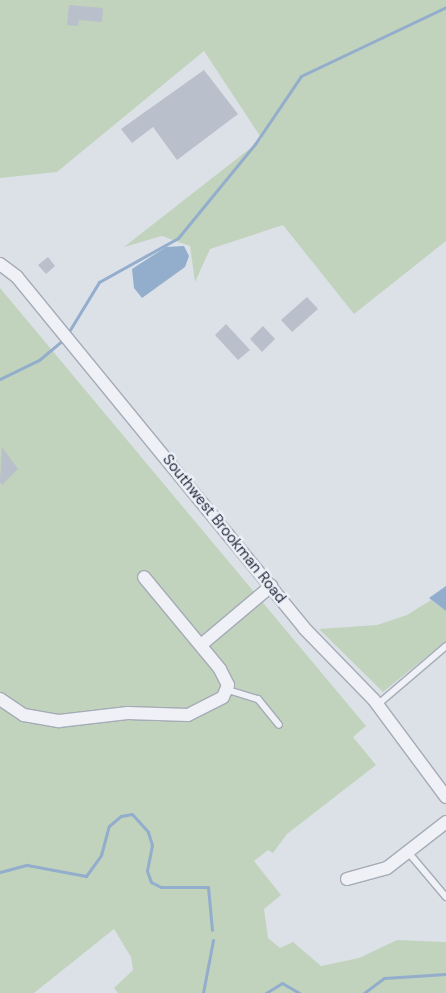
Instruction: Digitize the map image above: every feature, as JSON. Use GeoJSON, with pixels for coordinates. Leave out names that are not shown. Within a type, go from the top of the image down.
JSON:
{"type":"FeatureCollection","features":[{"type":"Feature","properties":{"kind":"street","name":"Southwest Brookman Road"},"geometry":{"type":"LineString","coordinates":[[0,264],[17,277],[271,586],[377,705],[446,797]]}},
{"type":"Feature","properties":{"kind":"street"},"geometry":{"type":"LineString","coordinates":[[0,699],[24,715],[47,720],[128,713],[173,717],[216,703],[228,690],[220,669],[144,578]]}},
{"type":"Feature","properties":{"kind":"street"},"geometry":{"type":"LineString","coordinates":[[201,645],[271,586]]}},
{"type":"Feature","properties":{"kind":"street"},"geometry":{"type":"LineString","coordinates":[[347,879],[387,868],[446,822]]}},
{"type":"Feature","properties":{"kind":"lane"},"geometry":{"type":"LineString","coordinates":[[377,705],[446,646]]}},
{"type":"Feature","properties":{"kind":"lane"},"geometry":{"type":"LineString","coordinates":[[228,690],[258,700],[280,725]]}},
{"type":"Feature","properties":{"kind":"lane"},"geometry":{"type":"LineString","coordinates":[[408,852],[446,897]]}},
{"type":"Feature","properties":{"kind":"green space"},"geometry":{"type":"Polygon","coordinates":[[[0,0],[446,0],[446,241],[354,314],[283,225],[210,249],[195,282],[190,246],[162,236],[124,247],[262,139],[204,51],[57,172],[0,178],[0,0]]]}},
{"type":"Feature","properties":{"kind":"green space"},"geometry":{"type":"Polygon","coordinates":[[[0,288],[366,726],[353,737],[376,765],[287,834],[273,853],[268,850],[254,861],[281,895],[264,909],[268,938],[280,948],[293,942],[321,966],[359,958],[397,940],[446,942],[446,993],[118,993],[114,988],[133,970],[131,957],[114,929],[34,993],[0,993],[0,288]]]}},
{"type":"Feature","properties":{"kind":"green space"},"geometry":{"type":"Polygon","coordinates":[[[431,600],[446,611],[446,641],[383,692],[319,629],[377,625],[407,615],[431,600]]]}},
{"type":"Feature","properties":{"kind":"water"},"geometry":{"type":"Polygon","coordinates":[[[184,246],[189,256],[185,267],[142,298],[134,288],[132,269],[166,247],[184,246]]]}},
{"type":"Feature","properties":{"kind":"water"},"geometry":{"type":"Polygon","coordinates":[[[446,586],[446,611],[429,598],[446,586]]]}},
{"type":"Feature","properties":{"kind":"building"},"geometry":{"type":"Polygon","coordinates":[[[69,5],[103,8],[102,22],[79,20],[78,26],[67,25],[69,5]]]}},
{"type":"Feature","properties":{"kind":"building"},"geometry":{"type":"Polygon","coordinates":[[[204,70],[238,114],[177,160],[153,127],[132,143],[121,129],[204,70]]]}},
{"type":"Feature","properties":{"kind":"building"},"geometry":{"type":"Polygon","coordinates":[[[48,257],[55,266],[46,274],[38,265],[48,257]]]}},
{"type":"Feature","properties":{"kind":"building"},"geometry":{"type":"Polygon","coordinates":[[[307,297],[318,309],[292,332],[281,320],[307,297]]]}},
{"type":"Feature","properties":{"kind":"building"},"geometry":{"type":"Polygon","coordinates":[[[226,324],[250,350],[238,360],[215,335],[226,324]]]}},
{"type":"Feature","properties":{"kind":"building"},"geometry":{"type":"Polygon","coordinates":[[[263,326],[275,339],[262,352],[250,339],[263,326]]]}},
{"type":"Feature","properties":{"kind":"building"},"geometry":{"type":"Polygon","coordinates":[[[2,447],[18,469],[2,485],[0,482],[2,447]]]}},
{"type":"Feature","properties":{"kind":"waterway"},"geometry":{"type":"LineString","coordinates":[[68,333],[99,282],[178,238],[255,144],[301,76],[446,7]]}},
{"type":"Feature","properties":{"kind":"waterway"},"geometry":{"type":"LineString","coordinates":[[0,379],[39,360],[63,340]]}},
{"type":"Feature","properties":{"kind":"waterway"},"geometry":{"type":"LineString","coordinates":[[0,872],[27,865],[86,876],[101,855],[109,826],[121,816],[132,814],[148,832],[152,845],[147,871],[151,882],[161,887],[208,887],[212,930]]}},
{"type":"Feature","properties":{"kind":"waterway"},"geometry":{"type":"LineString","coordinates":[[203,993],[213,940]]}},
{"type":"Feature","properties":{"kind":"waterway"},"geometry":{"type":"LineString","coordinates":[[364,993],[384,978],[446,974]]}},
{"type":"Feature","properties":{"kind":"waterway"},"geometry":{"type":"LineString","coordinates":[[266,993],[282,983],[299,993]]}}]}
